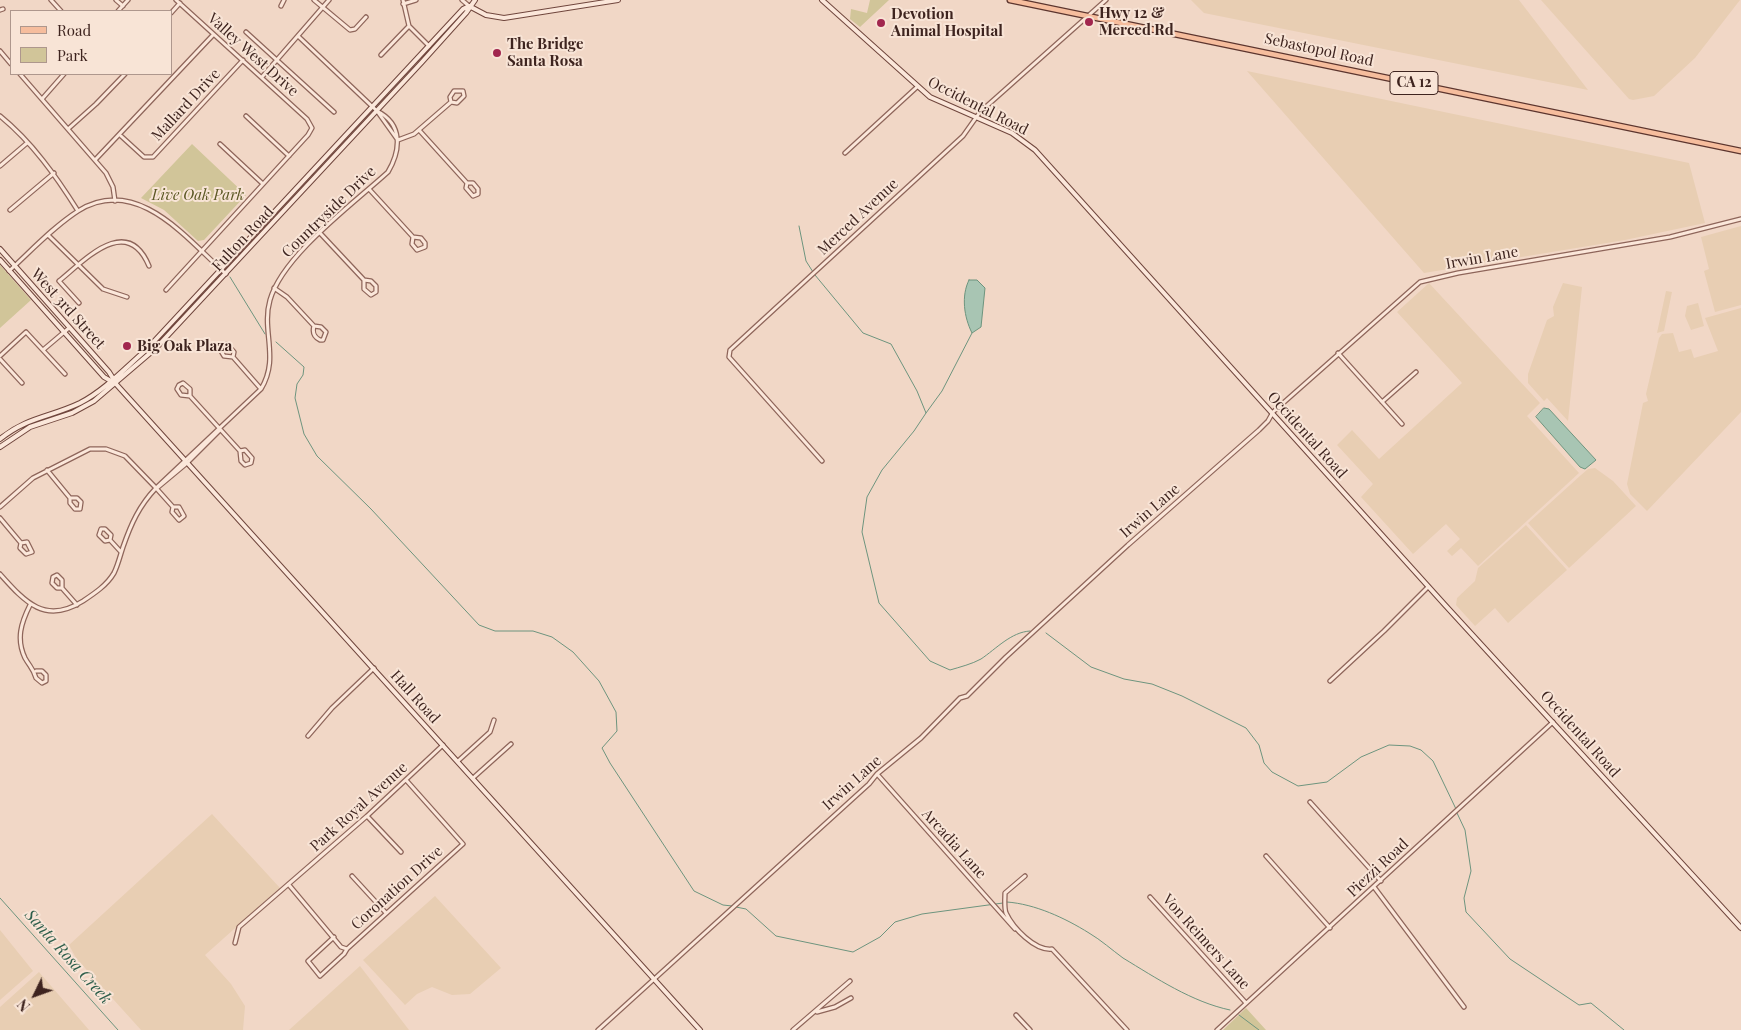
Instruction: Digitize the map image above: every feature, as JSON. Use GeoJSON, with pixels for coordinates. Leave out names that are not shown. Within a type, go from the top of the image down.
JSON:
{"type":"FeatureCollection","features":[{"type":"Feature","properties":{"kind":"main road","name":"Sebastopol Road"},"geometry":{"type":"LineString","coordinates":[[1010,0],[1741,151]]}},
{"type":"Feature","properties":{"kind":"street"},"geometry":{"type":"LineString","coordinates":[[51,0],[60,10]]}},
{"type":"Feature","properties":{"kind":"street"},"geometry":{"type":"LineString","coordinates":[[116,0],[122,6]]}},
{"type":"Feature","properties":{"kind":"street"},"geometry":{"type":"LineString","coordinates":[[119,10],[128,0]]}},
{"type":"Feature","properties":{"kind":"street","name":"Valley West Drive"},"geometry":{"type":"LineString","coordinates":[[176,0],[213,36],[243,60],[307,119],[312,128],[289,156]]}},
{"type":"Feature","properties":{"kind":"street"},"geometry":{"type":"LineString","coordinates":[[281,6],[284,0]]}},
{"type":"Feature","properties":{"kind":"street"},"geometry":{"type":"LineString","coordinates":[[314,0],[350,30],[354,29],[366,17]]}},
{"type":"Feature","properties":{"kind":"street"},"geometry":{"type":"LineString","coordinates":[[262,77],[299,37],[329,0]]}},
{"type":"Feature","properties":{"kind":"street"},"geometry":{"type":"LineString","coordinates":[[416,0],[403,2],[409,26],[428,46]]}},
{"type":"Feature","properties":{"kind":"street"},"geometry":{"type":"LineString","coordinates":[[462,0],[486,15],[504,18],[618,0]]}},
{"type":"Feature","properties":{"kind":"street","name":"Fulton Road"},"geometry":{"type":"LineString","coordinates":[[0,447],[35,425],[84,407],[116,384],[161,343],[377,111],[466,13],[474,0]]}},
{"type":"Feature","properties":{"kind":"street","name":"Occidental Road"},"geometry":{"type":"LineString","coordinates":[[822,0],[917,87],[935,100],[1012,133],[1035,150],[1212,348],[1273,412],[1428,586],[1741,928]]}},
{"type":"Feature","properties":{"kind":"street","name":"Merced Avenue"},"geometry":{"type":"LineString","coordinates":[[822,461],[729,357],[730,350],[963,136],[976,118],[1106,0]]}},
{"type":"Feature","properties":{"kind":"street"},"geometry":{"type":"LineString","coordinates":[[172,12],[180,3]]}},
{"type":"Feature","properties":{"kind":"street","name":"Fulton Road"},"geometry":{"type":"LineString","coordinates":[[0,439],[32,419],[83,401],[112,380],[157,339],[428,46],[463,9],[469,6]]}},
{"type":"Feature","properties":{"kind":"street"},"geometry":{"type":"LineString","coordinates":[[381,54],[409,26]]}},
{"type":"Feature","properties":{"kind":"street"},"geometry":{"type":"LineString","coordinates":[[246,32],[334,112]]}},
{"type":"Feature","properties":{"kind":"street"},"geometry":{"type":"LineString","coordinates":[[95,160],[121,136],[213,36]]}},
{"type":"Feature","properties":{"kind":"street"},"geometry":{"type":"LineString","coordinates":[[299,37],[390,122],[396,130],[398,140],[409,137],[419,130],[451,102]]}},
{"type":"Feature","properties":{"kind":"street"},"geometry":{"type":"LineString","coordinates":[[0,51],[10,61]]}},
{"type":"Feature","properties":{"kind":"street","name":"Mallard Drive"},"geometry":{"type":"LineString","coordinates":[[121,136],[142,156],[146,158],[153,157],[243,60]]}},
{"type":"Feature","properties":{"kind":"street"},"geometry":{"type":"LineString","coordinates":[[21,75],[95,160],[110,180],[115,201]]}},
{"type":"Feature","properties":{"kind":"street"},"geometry":{"type":"LineString","coordinates":[[42,99],[63,75]]}},
{"type":"Feature","properties":{"kind":"street"},"geometry":{"type":"LineString","coordinates":[[68,129],[124,75]]}},
{"type":"Feature","properties":{"kind":"street"},"geometry":{"type":"LineString","coordinates":[[845,153],[917,87]]}},
{"type":"Feature","properties":{"kind":"street"},"geometry":{"type":"LineString","coordinates":[[458,89],[463,91],[464,96],[461,100],[457,103],[451,102],[450,97],[454,91],[458,89]]}},
{"type":"Feature","properties":{"kind":"street"},"geometry":{"type":"LineString","coordinates":[[0,116],[54,173],[78,211]]}},
{"type":"Feature","properties":{"kind":"street"},"geometry":{"type":"LineString","coordinates":[[166,290],[289,156],[246,116]]}},
{"type":"Feature","properties":{"kind":"street"},"geometry":{"type":"LineString","coordinates":[[419,130],[466,183],[476,186],[478,194],[473,196],[470,194],[466,188],[466,183]]}},
{"type":"Feature","properties":{"kind":"street","name":"Countryside Drive"},"geometry":{"type":"LineString","coordinates":[[77,604],[108,581],[139,507],[156,488],[262,389],[269,376],[271,358],[267,314],[274,288],[285,269],[320,233],[388,172],[395,159],[398,140]]}},
{"type":"Feature","properties":{"kind":"street"},"geometry":{"type":"LineString","coordinates":[[0,166],[27,143]]}},
{"type":"Feature","properties":{"kind":"street"},"geometry":{"type":"LineString","coordinates":[[220,144],[263,184]]}},
{"type":"Feature","properties":{"kind":"street"},"geometry":{"type":"LineString","coordinates":[[10,210],[54,173]]}},
{"type":"Feature","properties":{"kind":"street"},"geometry":{"type":"LineString","coordinates":[[369,189],[413,237],[421,238],[425,243],[425,247],[417,250],[412,244],[413,237]]}},
{"type":"Feature","properties":{"kind":"street"},"geometry":{"type":"LineString","coordinates":[[9,271],[78,211],[97,203],[115,201],[133,202],[154,210],[226,274]]}},
{"type":"Feature","properties":{"kind":"street","name":"Irwin Lane"},"geometry":{"type":"LineString","coordinates":[[598,1030],[730,911],[877,774],[921,738],[960,698],[967,696],[1006,657],[1128,545],[1259,430],[1273,412],[1420,282],[1433,278],[1670,237],[1741,219]]}},
{"type":"Feature","properties":{"kind":"street"},"geometry":{"type":"LineString","coordinates":[[320,233],[364,280],[373,283],[377,289],[376,292],[371,294],[364,289],[364,280]]}},
{"type":"Feature","properties":{"kind":"street"},"geometry":{"type":"LineString","coordinates":[[49,236],[77,266],[103,289],[127,297]]}},
{"type":"Feature","properties":{"kind":"street"},"geometry":{"type":"LineString","coordinates":[[79,303],[59,281],[99,247],[114,242],[130,244],[145,256],[149,266]]}},
{"type":"Feature","properties":{"kind":"street","name":"West 3rd Street"},"geometry":{"type":"LineString","coordinates":[[0,249],[116,384]]}},
{"type":"Feature","properties":{"kind":"street","name":"West 3rd Street"},"geometry":{"type":"LineString","coordinates":[[0,260],[104,377],[112,380]]}},
{"type":"Feature","properties":{"kind":"street"},"geometry":{"type":"LineString","coordinates":[[274,288],[287,297],[314,326],[321,327],[326,332],[323,340],[319,340],[313,334],[314,326]]}},
{"type":"Feature","properties":{"kind":"street"},"geometry":{"type":"LineString","coordinates":[[42,350],[69,328]]}},
{"type":"Feature","properties":{"kind":"street"},"geometry":{"type":"LineString","coordinates":[[22,383],[0,358],[26,332],[65,374]]}},
{"type":"Feature","properties":{"kind":"street"},"geometry":{"type":"LineString","coordinates":[[233,357],[234,350],[228,344],[222,346],[221,351],[224,356],[233,357],[262,389]]}},
{"type":"Feature","properties":{"kind":"street"},"geometry":{"type":"LineString","coordinates":[[1338,354],[1402,424]]}},
{"type":"Feature","properties":{"kind":"street"},"geometry":{"type":"LineString","coordinates":[[1382,402],[1416,372]]}},
{"type":"Feature","properties":{"kind":"street"},"geometry":{"type":"LineString","coordinates":[[190,396],[190,388],[183,383],[179,385],[177,389],[181,394],[190,396],[240,451],[241,461],[245,465],[252,458],[245,450],[240,451]]}},
{"type":"Feature","properties":{"kind":"street","name":"Hall Road"},"geometry":{"type":"LineString","coordinates":[[116,384],[700,1030]]}},
{"type":"Feature","properties":{"kind":"street"},"geometry":{"type":"LineString","coordinates":[[0,507],[34,478],[47,470],[84,451],[106,449],[125,456],[173,508],[172,512],[177,518],[179,520],[184,516],[179,507],[173,508]]}},
{"type":"Feature","properties":{"kind":"street"},"geometry":{"type":"LineString","coordinates":[[47,470],[70,498],[70,503],[75,509],[80,509],[82,502],[77,498],[70,498]]}},
{"type":"Feature","properties":{"kind":"street"},"geometry":{"type":"LineString","coordinates":[[0,518],[22,542],[27,542],[32,552],[26,554],[20,548],[22,542]]}},
{"type":"Feature","properties":{"kind":"street"},"geometry":{"type":"LineString","coordinates":[[110,540],[105,541],[98,535],[101,529],[105,529],[111,535],[110,540],[121,552]]}},
{"type":"Feature","properties":{"kind":"street"},"geometry":{"type":"LineString","coordinates":[[0,574],[30,605],[54,611],[77,604],[62,588],[62,580],[57,575],[53,576],[52,583],[56,588],[62,588]]}},
{"type":"Feature","properties":{"kind":"street"},"geometry":{"type":"LineString","coordinates":[[1330,681],[1384,631],[1428,586]]}},
{"type":"Feature","properties":{"kind":"street"},"geometry":{"type":"LineString","coordinates":[[30,605],[22,620],[20,635],[25,657],[36,671]]}},
{"type":"Feature","properties":{"kind":"street"},"geometry":{"type":"LineString","coordinates":[[308,736],[332,708],[374,668]]}},
{"type":"Feature","properties":{"kind":"street"},"geometry":{"type":"LineString","coordinates":[[458,761],[490,732],[494,720]]}},
{"type":"Feature","properties":{"kind":"street","name":"Piezzi Road"},"geometry":{"type":"LineString","coordinates":[[1217,1030],[1553,722]]}},
{"type":"Feature","properties":{"kind":"street","name":"Park Royal Avenue"},"geometry":{"type":"LineString","coordinates":[[235,943],[239,927],[367,816],[443,744]]}},
{"type":"Feature","properties":{"kind":"street"},"geometry":{"type":"LineString","coordinates":[[473,778],[511,744]]}},
{"type":"Feature","properties":{"kind":"street","name":"Arcadia Lane"},"geometry":{"type":"LineString","coordinates":[[877,774],[1015,929]]}},
{"type":"Feature","properties":{"kind":"street","name":"Coronation Drive"},"geometry":{"type":"LineString","coordinates":[[334,937],[308,961],[320,976],[386,913],[463,844],[406,780]]}},
{"type":"Feature","properties":{"kind":"street"},"geometry":{"type":"LineString","coordinates":[[1310,802],[1381,881]]}},
{"type":"Feature","properties":{"kind":"street"},"geometry":{"type":"LineString","coordinates":[[367,816],[401,852]]}},
{"type":"Feature","properties":{"kind":"street"},"geometry":{"type":"LineString","coordinates":[[1266,856],[1330,928]]}},
{"type":"Feature","properties":{"kind":"street"},"geometry":{"type":"LineString","coordinates":[[352,876],[386,913]]}},
{"type":"Feature","properties":{"kind":"street"},"geometry":{"type":"LineString","coordinates":[[1025,876],[1005,893],[1006,913],[1033,944],[1044,950],[1052,949],[1127,1030]]}},
{"type":"Feature","properties":{"kind":"street"},"geometry":{"type":"LineString","coordinates":[[289,885],[341,947],[347,949]]}},
{"type":"Feature","properties":{"kind":"street"},"geometry":{"type":"LineString","coordinates":[[1374,887],[1464,1007]]}},
{"type":"Feature","properties":{"kind":"street","name":"Von Reimers Lane"},"geometry":{"type":"LineString","coordinates":[[1150,897],[1246,1003]]}},
{"type":"Feature","properties":{"kind":"street"},"geometry":{"type":"LineString","coordinates":[[793,1030],[850,981]]}},
{"type":"Feature","properties":{"kind":"street"},"geometry":{"type":"LineString","coordinates":[[814,1012],[835,1007],[851,998]]}},
{"type":"Feature","properties":{"kind":"street"},"geometry":{"type":"LineString","coordinates":[[1016,1015],[1030,1030]]}},
{"type":"Feature","properties":{"kind":"shaded area"},"geometry":{"type":"Polygon","coordinates":[[[1191,0],[1519,0],[1588,90],[1204,13],[1191,0]]]}},
{"type":"Feature","properties":{"kind":"shaded area"},"geometry":{"type":"Polygon","coordinates":[[[1541,0],[1740,0],[1695,58],[1654,96],[1633,100],[1629,99],[1541,0]]]}},
{"type":"Feature","properties":{"kind":"shaded area"},"geometry":{"type":"Polygon","coordinates":[[[1247,71],[1689,163],[1705,223],[1625,240],[1424,273],[1247,71]]]}},
{"type":"Feature","properties":{"kind":"shaded area"},"geometry":{"type":"Polygon","coordinates":[[[1741,226],[1741,305],[1715,312],[1704,271],[1709,269],[1701,237],[1741,226]]]}},
{"type":"Feature","properties":{"kind":"shaded area"},"geometry":{"type":"Polygon","coordinates":[[[969,280],[977,280],[985,288],[981,327],[972,333],[964,306],[969,280]]]}},
{"type":"Feature","properties":{"kind":"shaded area"},"geometry":{"type":"Polygon","coordinates":[[[1429,283],[1540,403],[1527,416],[1579,473],[1478,566],[1461,548],[1452,556],[1447,551],[1460,539],[1446,524],[1413,554],[1361,497],[1373,484],[1337,445],[1352,430],[1379,459],[1462,383],[1397,312],[1429,283]]]}},
{"type":"Feature","properties":{"kind":"shaded area"},"geometry":{"type":"Polygon","coordinates":[[[1563,283],[1582,287],[1568,421],[1547,398],[1544,401],[1528,383],[1528,374],[1547,320],[1554,316],[1553,307],[1563,283]]]}},
{"type":"Feature","properties":{"kind":"shaded area"},"geometry":{"type":"Polygon","coordinates":[[[1666,291],[1672,292],[1664,331],[1657,333],[1666,291]]]}},
{"type":"Feature","properties":{"kind":"shaded area"},"geometry":{"type":"Polygon","coordinates":[[[1698,303],[1704,326],[1691,330],[1685,316],[1687,306],[1698,303]]]}},
{"type":"Feature","properties":{"kind":"shaded area"},"geometry":{"type":"Polygon","coordinates":[[[1741,308],[1741,412],[1647,511],[1630,494],[1627,484],[1643,403],[1648,401],[1646,394],[1659,338],[1662,334],[1673,333],[1679,352],[1691,349],[1694,358],[1718,351],[1705,318],[1741,308]]]}},
{"type":"Feature","properties":{"kind":"shaded area"},"geometry":{"type":"Polygon","coordinates":[[[1544,408],[1549,409],[1596,460],[1585,469],[1580,467],[1536,417],[1544,408]]]}},
{"type":"Feature","properties":{"kind":"shaded area"},"geometry":{"type":"Polygon","coordinates":[[[1595,468],[1613,481],[1636,506],[1569,568],[1528,523],[1588,469],[1595,468]]]}},
{"type":"Feature","properties":{"kind":"shaded area"},"geometry":{"type":"Polygon","coordinates":[[[1526,525],[1567,570],[1508,623],[1495,608],[1475,626],[1456,605],[1457,598],[1475,581],[1478,568],[1526,525]]]}},
{"type":"Feature","properties":{"kind":"shaded area"},"geometry":{"type":"Polygon","coordinates":[[[212,814],[280,888],[205,955],[231,984],[245,1006],[243,1030],[141,1030],[76,958],[69,945],[212,814]]]}},
{"type":"Feature","properties":{"kind":"shaded area"},"geometry":{"type":"Polygon","coordinates":[[[435,896],[501,968],[470,994],[452,995],[432,987],[417,994],[405,1005],[363,960],[435,896]]]}},
{"type":"Feature","properties":{"kind":"shaded area"},"geometry":{"type":"Polygon","coordinates":[[[0,930],[33,971],[0,1000],[0,930]]]}},
{"type":"Feature","properties":{"kind":"shaded area"},"geometry":{"type":"Polygon","coordinates":[[[360,966],[409,1030],[289,1030],[360,966]]]}},
{"type":"Feature","properties":{"kind":"shaded area"},"geometry":{"type":"Polygon","coordinates":[[[39,972],[89,1030],[0,1030],[0,1007],[39,972]]]}},
{"type":"Feature","properties":{"kind":"green space"},"geometry":{"type":"Polygon","coordinates":[[[870,0],[889,0],[860,27],[850,19],[851,9],[867,13],[870,0]]]}},
{"type":"Feature","properties":{"kind":"green space","name":"Live Oak Park"},"geometry":{"type":"Polygon","coordinates":[[[192,144],[246,195],[204,240],[198,241],[164,210],[141,198],[192,144]]]}},
{"type":"Feature","properties":{"kind":"green space"},"geometry":{"type":"Polygon","coordinates":[[[0,265],[31,300],[0,328],[0,265]]]}},
{"type":"Feature","properties":{"kind":"green space"},"geometry":{"type":"Polygon","coordinates":[[[1246,1008],[1266,1030],[1223,1030],[1246,1008]]]}},
{"type":"Feature","properties":{"kind":"waterway"},"geometry":{"type":"LineString","coordinates":[[799,226],[806,261],[813,272]]}},
{"type":"Feature","properties":{"kind":"waterway"},"geometry":{"type":"LineString","coordinates":[[815,275],[863,333],[891,344],[917,391],[926,413],[882,470],[867,497],[862,532],[879,603],[930,661],[950,670],[977,661],[1016,634],[1030,631]]}},
{"type":"Feature","properties":{"kind":"waterway"},"geometry":{"type":"LineString","coordinates":[[230,277],[265,334]]}},
{"type":"Feature","properties":{"kind":"waterway"},"geometry":{"type":"LineString","coordinates":[[926,413],[942,391],[972,333]]}},
{"type":"Feature","properties":{"kind":"waterway"},"geometry":{"type":"LineString","coordinates":[[276,342],[304,367],[303,375],[297,384],[295,398],[304,434],[317,456],[371,509],[479,625],[495,631],[533,631],[552,637],[573,652],[599,681],[616,712],[617,731],[602,748],[610,763],[694,891],[723,905],[732,906]]}},
{"type":"Feature","properties":{"kind":"waterway"},"geometry":{"type":"LineString","coordinates":[[1046,633],[1091,667],[1124,679],[1152,684],[1182,696],[1246,728],[1259,745],[1264,763],[1272,772],[1298,786],[1327,782],[1361,757],[1389,745],[1410,746],[1421,750],[1433,761],[1456,809]]}},
{"type":"Feature","properties":{"kind":"waterway"},"geometry":{"type":"LineString","coordinates":[[1457,813],[1465,830],[1471,871],[1464,898],[1466,912],[1510,959],[1579,1005],[1591,1003],[1624,1030]]}},
{"type":"Feature","properties":{"kind":"waterway","name":"Santa Rosa Creek"},"geometry":{"type":"LineString","coordinates":[[0,898],[118,1030]]}},
{"type":"Feature","properties":{"kind":"waterway"},"geometry":{"type":"LineString","coordinates":[[1007,902],[1018,903],[1060,917],[1080,927],[1123,958],[1175,988],[1202,1001],[1230,1010]]}},
{"type":"Feature","properties":{"kind":"waterway"},"geometry":{"type":"LineString","coordinates":[[736,907],[746,909],[776,936],[853,952],[880,937],[895,922],[922,914],[1003,903]]}},
{"type":"Feature","properties":{"kind":"waterway"},"geometry":{"type":"LineString","coordinates":[[1239,1015],[1259,1030]]}},
{"type":"Feature","properties":{"kind":"place","name":"Hwy 12 & Merced Rd"},"geometry":{"type":"Point","coordinates":[1089,22]}},
{"type":"Feature","properties":{"kind":"place","name":"Devotion Animal Hospital"},"geometry":{"type":"Point","coordinates":[881,23]}},
{"type":"Feature","properties":{"kind":"place","name":"The Bridge Santa Rosa"},"geometry":{"type":"Point","coordinates":[497,53]}},
{"type":"Feature","properties":{"kind":"place","name":"Big Oak Plaza"},"geometry":{"type":"Point","coordinates":[127,346]}}]}
